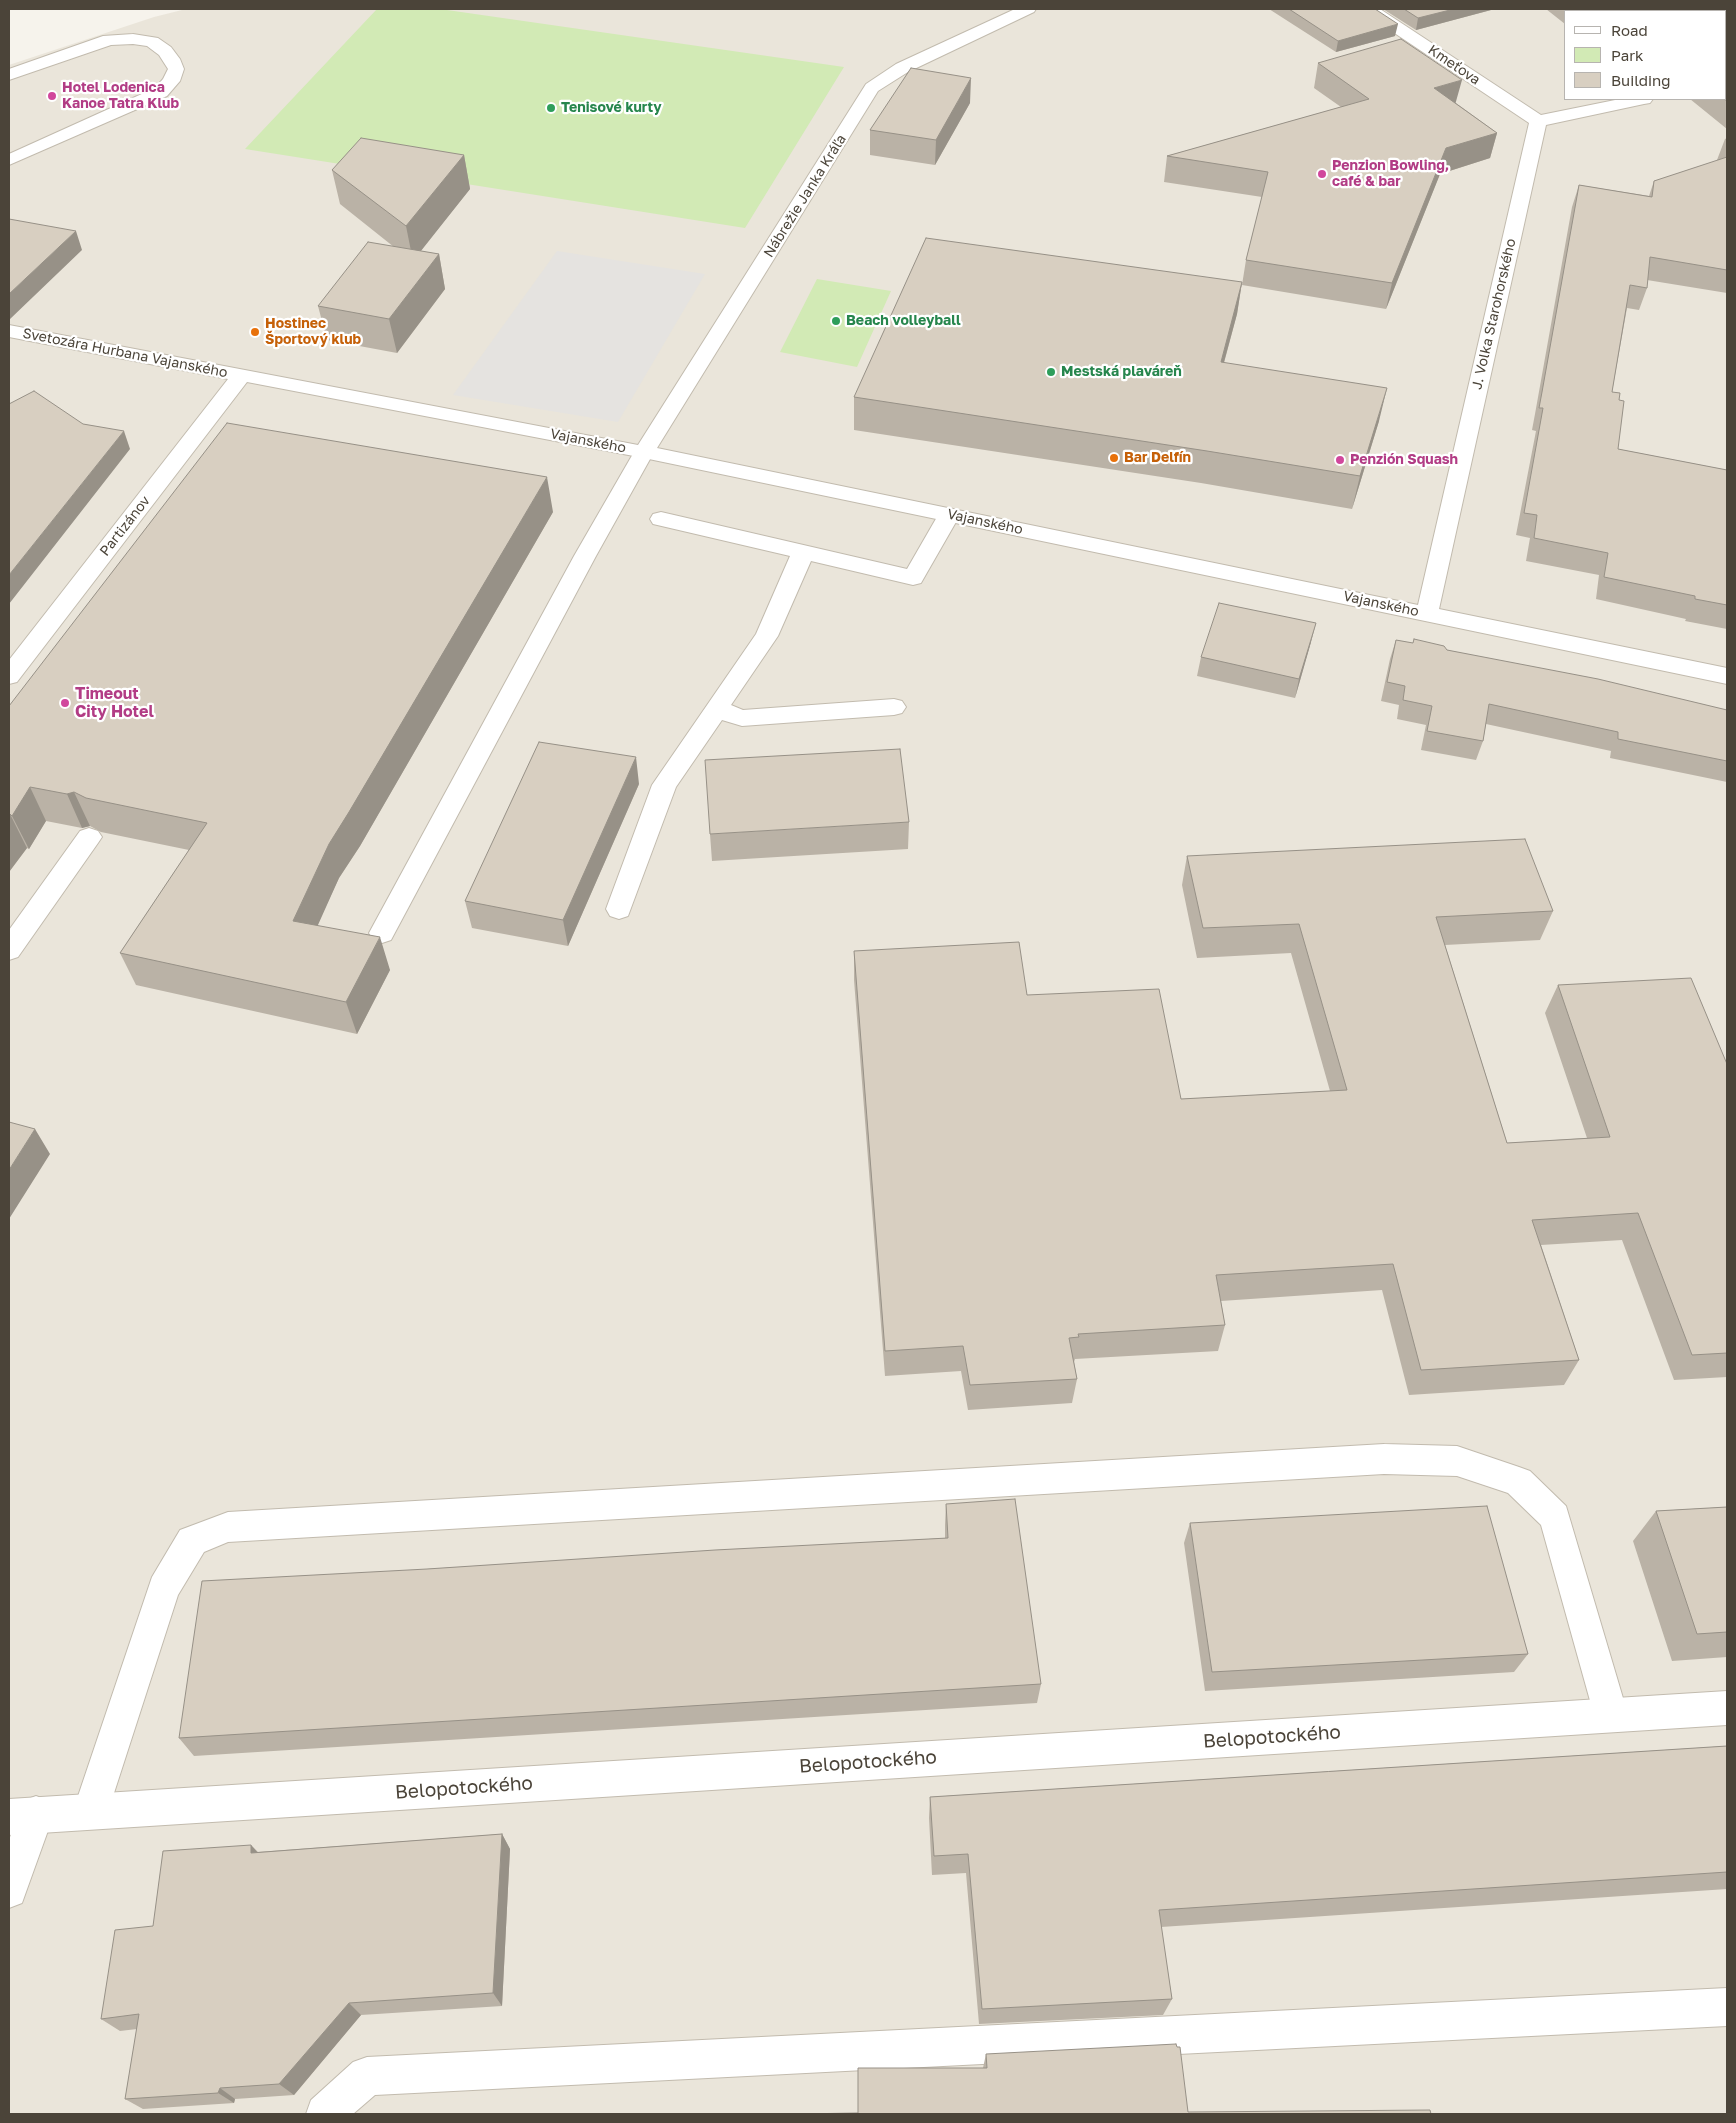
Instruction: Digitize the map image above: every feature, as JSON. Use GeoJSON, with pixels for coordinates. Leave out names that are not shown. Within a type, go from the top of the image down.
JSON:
{"type":"FeatureCollection","features":[{"type":"Feature","properties":{"kind":"street","name":"Nábrežie Janka Kráľa"},"geometry":{"type":"LineString","coordinates":[[382,933],[585,556],[644,452],[872,88],[902,68],[1028,9]]}},
{"type":"Feature","properties":{"kind":"street","name":"Kmeťova"},"geometry":{"type":"LineString","coordinates":[[1369,9],[1538,120]]}},
{"type":"Feature","properties":{"kind":"street"},"geometry":{"type":"LineString","coordinates":[[9,75],[109,40],[133,39],[152,42],[172,59],[176,68],[171,81],[160,92],[9,160]]}},
{"type":"Feature","properties":{"kind":"street"},"geometry":{"type":"LineString","coordinates":[[1538,120],[1639,100]]}},
{"type":"Feature","properties":{"kind":"street","name":"J. Volka Starohorského"},"geometry":{"type":"LineString","coordinates":[[1427,614],[1538,120]]}},
{"type":"Feature","properties":{"kind":"street","name":"Svetozára Hurbana Vajanského"},"geometry":{"type":"LineString","coordinates":[[9,331],[241,376]]}},
{"type":"Feature","properties":{"kind":"street","name":"Vajanského"},"geometry":{"type":"LineString","coordinates":[[241,376],[644,452],[1727,676]]}},
{"type":"Feature","properties":{"kind":"street","name":"Partizánov"},"geometry":{"type":"LineString","coordinates":[[9,676],[241,376]]}},
{"type":"Feature","properties":{"kind":"street"},"geometry":{"type":"LineString","coordinates":[[662,519],[913,578],[949,515]]}},
{"type":"Feature","properties":{"kind":"street"},"geometry":{"type":"LineString","coordinates":[[620,909],[664,785],[767,636],[803,553]]}},
{"type":"Feature","properties":{"kind":"street"},"geometry":{"type":"LineString","coordinates":[[717,709],[742,718],[894,707]]}},
{"type":"Feature","properties":{"kind":"street"},"geometry":{"type":"LineString","coordinates":[[9,950],[88,836]]}},
{"type":"Feature","properties":{"kind":"street"},"geometry":{"type":"LineString","coordinates":[[91,1812],[164,1588],[192,1541],[228,1527],[1374,1460],[1457,1461],[1519,1482],[1555,1517],[1611,1715]]}},
{"type":"Feature","properties":{"kind":"street","name":"Belopotockého"},"geometry":{"type":"LineString","coordinates":[[22,1816],[1727,1708]]}},
{"type":"Feature","properties":{"kind":"street"},"geometry":{"type":"LineString","coordinates":[[9,1890],[22,1816]]}},
{"type":"Feature","properties":{"kind":"street"},"geometry":{"type":"LineString","coordinates":[[325,2114],[367,2076],[1727,2006]]}},
{"type":"Feature","properties":{"kind":"shaded area"},"geometry":{"type":"Polygon","coordinates":[[[186,9],[1598,9],[1564,10],[1564,100],[1726,100],[1727,63],[1727,2114],[9,2114],[9,65],[154,17],[186,9]]]}},
{"type":"Feature","properties":{"kind":"shaded area"},"geometry":{"type":"Polygon","coordinates":[[[557,251],[705,274],[618,422],[453,395],[557,251]]]}},
{"type":"Feature","properties":{"kind":"green space","name":"Tenisové kurty"},"geometry":{"type":"Polygon","coordinates":[[[377,9],[440,9],[844,67],[745,228],[245,149],[377,9]]]}},
{"type":"Feature","properties":{"kind":"green space","name":"Beach volleyball"},"geometry":{"type":"Polygon","coordinates":[[[817,279],[891,291],[857,367],[780,352],[817,279]]]}},
{"type":"Feature","properties":{"kind":"building"},"geometry":{"type":"Polygon","coordinates":[[[1289,9],[1375,9],[1398,24],[1338,41],[1289,9]]]}},
{"type":"Feature","properties":{"kind":"building"},"geometry":{"type":"Polygon","coordinates":[[[1404,9],[1454,9],[1418,18],[1404,9]]]}},
{"type":"Feature","properties":{"kind":"building"},"geometry":{"type":"Polygon","coordinates":[[[1579,9],[1727,9],[1727,101],[1726,10],[1579,9]]]}},
{"type":"Feature","properties":{"kind":"building"},"geometry":{"type":"Polygon","coordinates":[[[1401,39],[1462,80],[1434,88],[1497,133],[1446,148],[1392,283],[1246,260],[1268,172],[1167,156],[1369,99],[1318,63],[1401,39]]]}},
{"type":"Feature","properties":{"kind":"building"},"geometry":{"type":"Polygon","coordinates":[[[911,68],[971,78],[936,140],[870,130],[911,68]]]}},
{"type":"Feature","properties":{"kind":"building"},"geometry":{"type":"Polygon","coordinates":[[[361,138],[464,155],[406,226],[332,170],[361,138]]]}},
{"type":"Feature","properties":{"kind":"building"},"geometry":{"type":"Polygon","coordinates":[[[1727,157],[1727,270],[1650,257],[1647,288],[1630,285],[1612,392],[1620,393],[1619,400],[1624,401],[1618,449],[1727,470],[1727,605],[1695,599],[1695,596],[1604,577],[1608,553],[1534,538],[1537,515],[1524,513],[1543,408],[1539,408],[1579,185],[1652,197],[1654,181],[1727,157]]]}},
{"type":"Feature","properties":{"kind":"building"},"geometry":{"type":"Polygon","coordinates":[[[9,219],[76,231],[9,294],[9,219]]]}},
{"type":"Feature","properties":{"kind":"building","name":"Mestská plaváreň"},"geometry":{"type":"Polygon","coordinates":[[[926,238],[1242,282],[1221,362],[1387,388],[1360,476],[854,397],[926,238]]]}},
{"type":"Feature","properties":{"kind":"building"},"geometry":{"type":"Polygon","coordinates":[[[368,242],[439,254],[389,319],[318,306],[368,242]]]}},
{"type":"Feature","properties":{"kind":"building"},"geometry":{"type":"Polygon","coordinates":[[[34,391],[83,424],[124,431],[9,575],[9,404],[34,391]]]}},
{"type":"Feature","properties":{"kind":"building"},"geometry":{"type":"Polygon","coordinates":[[[227,423],[547,477],[329,844],[293,921],[380,937],[346,1002],[120,953],[207,823],[86,798],[74,792],[67,794],[30,787],[12,816],[10,814],[9,816],[9,706],[227,423]]]}},
{"type":"Feature","properties":{"kind":"building"},"geometry":{"type":"Polygon","coordinates":[[[1219,603],[1316,623],[1299,679],[1201,657],[1219,603]]]}},
{"type":"Feature","properties":{"kind":"building"},"geometry":{"type":"Polygon","coordinates":[[[1414,639],[1444,646],[1447,650],[1598,679],[1727,710],[1727,761],[1618,739],[1618,732],[1489,704],[1483,741],[1427,731],[1432,706],[1403,700],[1405,686],[1387,682],[1396,640],[1413,643],[1414,639]]]}},
{"type":"Feature","properties":{"kind":"building"},"geometry":{"type":"Polygon","coordinates":[[[539,742],[636,757],[563,920],[465,901],[539,742]]]}},
{"type":"Feature","properties":{"kind":"building"},"geometry":{"type":"Polygon","coordinates":[[[900,749],[909,822],[710,834],[705,760],[900,749]]]}},
{"type":"Feature","properties":{"kind":"building"},"geometry":{"type":"Polygon","coordinates":[[[1525,839],[1553,911],[1436,917],[1507,1143],[1610,1137],[1558,985],[1691,978],[1727,1064],[1727,1353],[1692,1355],[1638,1213],[1532,1220],[1579,1360],[1421,1370],[1393,1264],[1216,1275],[1225,1325],[1078,1334],[1079,1337],[1069,1338],[1077,1379],[970,1385],[963,1346],[885,1351],[854,951],[1019,942],[1027,995],[1159,989],[1181,1099],[1347,1090],[1299,924],[1203,928],[1187,856],[1525,839]]]}},
{"type":"Feature","properties":{"kind":"building"},"geometry":{"type":"Polygon","coordinates":[[[9,1122],[35,1129],[9,1170],[9,1122]]]}},
{"type":"Feature","properties":{"kind":"building"},"geometry":{"type":"Polygon","coordinates":[[[1015,1499],[1041,1684],[179,1738],[202,1581],[948,1538],[946,1504],[1015,1499]]]}},
{"type":"Feature","properties":{"kind":"building"},"geometry":{"type":"Polygon","coordinates":[[[1487,1506],[1528,1654],[1212,1672],[1190,1523],[1487,1506]]]}},
{"type":"Feature","properties":{"kind":"building"},"geometry":{"type":"Polygon","coordinates":[[[1727,1507],[1727,1632],[1697,1634],[1656,1511],[1727,1507]]]}},
{"type":"Feature","properties":{"kind":"building"},"geometry":{"type":"Polygon","coordinates":[[[1727,1746],[1727,1872],[1159,1910],[1172,1999],[982,2009],[968,1854],[934,1856],[930,1797],[1727,1746]]]}},
{"type":"Feature","properties":{"kind":"building"},"geometry":{"type":"Polygon","coordinates":[[[502,1834],[493,1993],[349,2003],[279,2084],[220,2088],[218,2093],[125,2099],[139,2014],[101,2019],[115,1930],[153,1926],[163,1851],[251,1845],[251,1853],[502,1834]]]}},
{"type":"Feature","properties":{"kind":"building"},"geometry":{"type":"Polygon","coordinates":[[[1176,2044],[1177,2047],[1180,2047],[1188,2112],[1430,2110],[1431,2114],[797,2114],[858,2113],[858,2068],[987,2068],[986,2054],[1176,2044]]]}},
{"type":"Feature","properties":{"kind":"place","name":"Hotel Lodenica Kanoe Tatra Klub"},"geometry":{"type":"Point","coordinates":[52,96]}},
{"type":"Feature","properties":{"kind":"place","name":"Tenisové kurty"},"geometry":{"type":"Point","coordinates":[551,108]}},
{"type":"Feature","properties":{"kind":"place","name":"Penzion Bowling, café & bar"},"geometry":{"type":"Point","coordinates":[1322,174]}},
{"type":"Feature","properties":{"kind":"place","name":"Beach volleyball"},"geometry":{"type":"Point","coordinates":[836,321]}},
{"type":"Feature","properties":{"kind":"place","name":"Hostinec Športový klub"},"geometry":{"type":"Point","coordinates":[255,332]}},
{"type":"Feature","properties":{"kind":"place","name":"Mestská plaváreň"},"geometry":{"type":"Point","coordinates":[1051,372]}},
{"type":"Feature","properties":{"kind":"place","name":"Bar Delfín"},"geometry":{"type":"Point","coordinates":[1114,458]}},
{"type":"Feature","properties":{"kind":"place","name":"Penzión Squash"},"geometry":{"type":"Point","coordinates":[1340,460]}},
{"type":"Feature","properties":{"kind":"place","name":"Timeout City Hotel"},"geometry":{"type":"Point","coordinates":[65,703]}}]}
